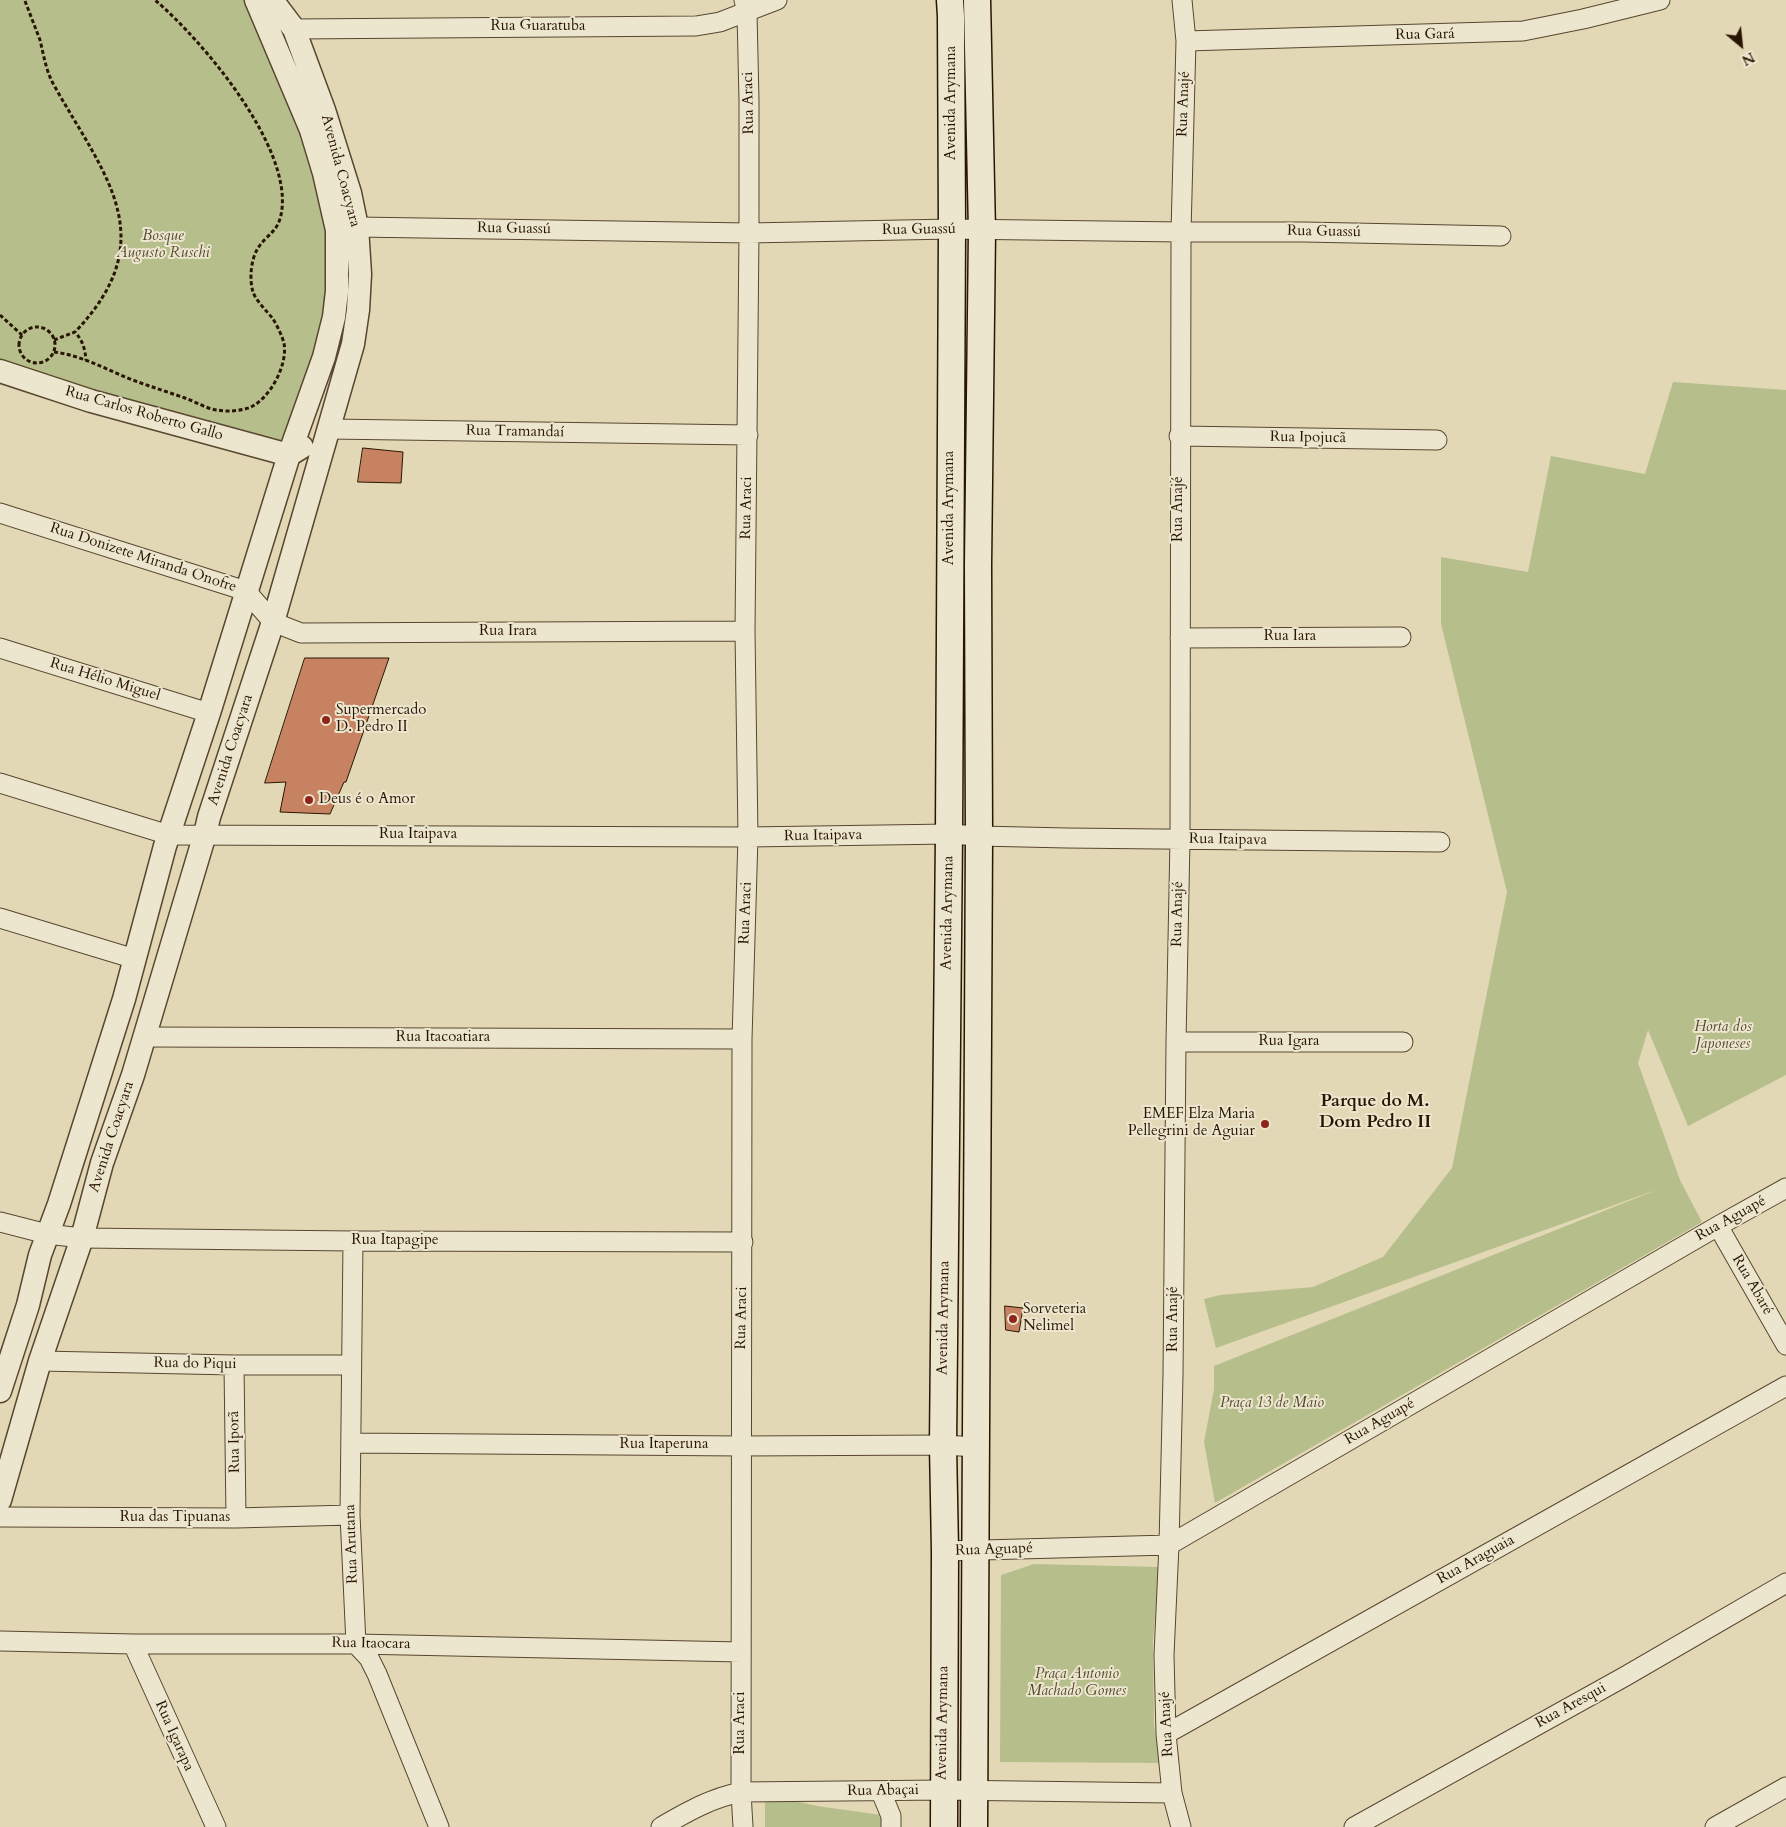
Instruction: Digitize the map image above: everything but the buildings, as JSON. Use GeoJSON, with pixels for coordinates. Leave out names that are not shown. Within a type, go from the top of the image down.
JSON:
{"type":"FeatureCollection","features":[{"type":"Feature","properties":{"kind":"main road","name":"Avenida Arymana"},"geometry":{"type":"LineString","coordinates":[[944,1827],[945,1551],[943,1445],[952,229],[950,0]]}},
{"type":"Feature","properties":{"kind":"main road","name":"Avenida Arymana"},"geometry":{"type":"LineString","coordinates":[[974,1827],[979,836],[978,565],[982,231],[977,0]]}},
{"type":"Feature","properties":{"kind":"street","name":"Avenida Coacyara"},"geometry":{"type":"LineString","coordinates":[[0,1500],[40,1361],[82,1238],[102,1163],[133,1075],[209,817],[273,622],[353,344],[358,310],[360,274],[347,229],[324,173],[311,130],[256,0]]}},
{"type":"Feature","properties":{"kind":"street","name":"Avenida Coacyara"},"geometry":{"type":"LineString","coordinates":[[0,1391],[7,1352],[65,1185],[124,999],[169,834],[209,713],[289,455],[324,357],[334,318],[347,229],[350,193],[324,110],[294,29],[272,0]]}},
{"type":"Feature","properties":{"kind":"street","name":"Rua Guaratuba"},"geometry":{"type":"LineString","coordinates":[[294,29],[696,26],[720,22],[746,6],[777,0]]}},
{"type":"Feature","properties":{"kind":"street","name":"Rua Anajé"},"geometry":{"type":"LineString","coordinates":[[1181,1827],[1172,1793],[1166,1734],[1164,1655],[1173,1384],[1180,839],[1181,232],[1186,41],[1182,0]]}},
{"type":"Feature","properties":{"kind":"street","name":"Rua Gará"},"geometry":{"type":"LineString","coordinates":[[1186,41],[1523,31],[1658,0]]}},
{"type":"Feature","properties":{"kind":"street","name":"Rua Araci"},"geometry":{"type":"LineString","coordinates":[[743,1827],[741,1792],[742,1039],[748,837],[745,631],[749,233],[749,101],[746,6]]}},
{"type":"Feature","properties":{"kind":"street","name":"Rua Guassú"},"geometry":{"type":"LineString","coordinates":[[347,229],[749,233],[952,229],[982,231],[1304,232],[1500,236]]}},
{"type":"Feature","properties":{"kind":"street","name":"Rua Carlos Roberto Gallo"},"geometry":{"type":"LineString","coordinates":[[0,371],[91,401],[289,455]]}},
{"type":"Feature","properties":{"kind":"street","name":"Rua Tramandaí"},"geometry":{"type":"LineString","coordinates":[[329,429],[748,435]]}},
{"type":"Feature","properties":{"kind":"street"},"geometry":{"type":"LineString","coordinates":[[289,455],[329,429]]}},
{"type":"Feature","properties":{"kind":"street","name":"Rua Ipojucã"},"geometry":{"type":"LineString","coordinates":[[1180,436],[1437,440]]}},
{"type":"Feature","properties":{"kind":"street","name":"Rua Donizete Miranda Onofre"},"geometry":{"type":"LineString","coordinates":[[0,513],[246,592],[273,622]]}},
{"type":"Feature","properties":{"kind":"street","name":"Rua Irara"},"geometry":{"type":"LineString","coordinates":[[273,622],[301,633],[745,631]]}},
{"type":"Feature","properties":{"kind":"street","name":"Rua Iara"},"geometry":{"type":"LineString","coordinates":[[1180,638],[1401,637]]}},
{"type":"Feature","properties":{"kind":"street","name":"Rua Hélio Miguel"},"geometry":{"type":"LineString","coordinates":[[0,648],[209,713]]}},
{"type":"Feature","properties":{"kind":"street","name":"Rua Itaipava"},"geometry":{"type":"LineString","coordinates":[[0,783],[169,834],[748,837],[949,834],[979,836],[1440,842]]}},
{"type":"Feature","properties":{"kind":"street"},"geometry":{"type":"LineString","coordinates":[[1,923],[135,959]]}},
{"type":"Feature","properties":{"kind":"street","name":"Rua Itacoatiara"},"geometry":{"type":"LineString","coordinates":[[144,1037],[742,1039]]}},
{"type":"Feature","properties":{"kind":"street","name":"Rua Igara"},"geometry":{"type":"LineString","coordinates":[[1176,1042],[1403,1042]]}},
{"type":"Feature","properties":{"kind":"street","name":"Rua Aguapé"},"geometry":{"type":"LineString","coordinates":[[945,1551],[1169,1545],[1786,1188]]}},
{"type":"Feature","properties":{"kind":"street","name":"Rua Itapagipe"},"geometry":{"type":"LineString","coordinates":[[0,1222],[47,1234],[82,1238],[743,1242]]}},
{"type":"Feature","properties":{"kind":"street","name":"Rua Abaré"},"geometry":{"type":"LineString","coordinates":[[1718,1226],[1786,1345]]}},
{"type":"Feature","properties":{"kind":"street","name":"Rua Arutana"},"geometry":{"type":"LineString","coordinates":[[353,1241],[350,1515],[356,1644]]}},
{"type":"Feature","properties":{"kind":"street","name":"Rua do Piqui"},"geometry":{"type":"LineString","coordinates":[[40,1361],[234,1365],[351,1365]]}},
{"type":"Feature","properties":{"kind":"street","name":"Rua Iporã"},"geometry":{"type":"LineString","coordinates":[[234,1365],[236,1518]]}},
{"type":"Feature","properties":{"kind":"street","name":"Rua Araguaia"},"geometry":{"type":"LineString","coordinates":[[1166,1734],[1786,1386]]}},
{"type":"Feature","properties":{"kind":"street","name":"Rua Itaperuna"},"geometry":{"type":"LineString","coordinates":[[351,1443],[741,1446],[943,1445],[977,1447]]}},
{"type":"Feature","properties":{"kind":"street","name":"Rua das Tipuanas"},"geometry":{"type":"LineString","coordinates":[[0,1517],[236,1518],[350,1515]]}},
{"type":"Feature","properties":{"kind":"street","name":"Rua Aresqui"},"geometry":{"type":"LineString","coordinates":[[1354,1827],[1624,1677],[1786,1583]]}},
{"type":"Feature","properties":{"kind":"street","name":"Rua Itaocara"},"geometry":{"type":"LineString","coordinates":[[0,1641],[133,1644],[356,1644],[741,1652]]}},
{"type":"Feature","properties":{"kind":"street","name":"Rua Igarapa"},"geometry":{"type":"LineString","coordinates":[[133,1644],[216,1827]]}},
{"type":"Feature","properties":{"kind":"street"},"geometry":{"type":"LineString","coordinates":[[356,1644],[369,1658],[377,1674],[439,1827]]}},
{"type":"Feature","properties":{"kind":"street"},"geometry":{"type":"LineString","coordinates":[[1715,1827],[1786,1787]]}},
{"type":"Feature","properties":{"kind":"street","name":"Rua Abaçai"},"geometry":{"type":"LineString","coordinates":[[661,1827],[720,1796],[741,1792],[943,1790],[1172,1793]]}},
{"type":"Feature","properties":{"kind":"street"},"geometry":{"type":"LineString","coordinates":[[881,1792],[891,1816],[891,1827]]}},
{"type":"Feature","properties":{"kind":"path"},"geometry":{"type":"LineString","coordinates":[[54,352],[86,360],[128,378],[216,410],[238,411],[252,406],[268,393],[277,379],[282,364],[284,344],[274,321],[253,293],[251,268],[257,248],[278,226],[284,198],[278,170],[266,142],[240,97],[193,36],[155,0]]}},
{"type":"Feature","properties":{"kind":"path"},"geometry":{"type":"LineString","coordinates":[[25,1],[40,40],[46,69],[54,86],[97,158],[112,190],[119,216],[121,246],[117,265],[106,293],[88,319],[75,332],[54,340]]}},
{"type":"Feature","properties":{"kind":"path"},"geometry":{"type":"LineString","coordinates":[[0,315],[22,335]]}},
{"type":"Feature","properties":{"kind":"path"},"geometry":{"type":"LineString","coordinates":[[37,327],[48,330],[54,340],[54,352],[51,357],[41,363],[29,362],[20,353],[19,341],[26,331],[37,327]]}},
{"type":"Feature","properties":{"kind":"path"},"geometry":{"type":"LineString","coordinates":[[75,332],[81,338],[85,348],[86,360]]}},
{"type":"Feature","properties":{"kind":"green space","name":"Bosque Augusto Ruschi"},"geometry":{"type":"Polygon","coordinates":[[[0,0],[249,0],[302,134],[314,171],[326,237],[327,300],[318,350],[287,445],[0,367],[0,0]]]}},
{"type":"Feature","properties":{"kind":"green space"},"geometry":{"type":"Polygon","coordinates":[[[1673,382],[1786,390],[1786,1075],[1688,1126],[1648,1030],[1638,1063],[1680,1180],[1702,1222],[1215,1503],[1204,1442],[1214,1389],[1214,1366],[1659,1189],[1216,1348],[1204,1299],[1220,1295],[1313,1287],[1383,1257],[1452,1168],[1507,892],[1441,624],[1441,557],[1528,572],[1551,456],[1645,474],[1673,382]]]}},
{"type":"Feature","properties":{"kind":"green space","name":"Praça Antonio Machado Gomes"},"geometry":{"type":"Polygon","coordinates":[[[1034,1564],[1159,1567],[1153,1642],[1154,1725],[1160,1763],[1000,1762],[1001,1575],[1034,1564]]]}},
{"type":"Feature","properties":{"kind":"green space"},"geometry":{"type":"Polygon","coordinates":[[[765,1794],[817,1806],[881,1815],[881,1827],[765,1827],[765,1794]]]}},
{"type":"Feature","properties":{"kind":"place","name":"Supermercado D. Pedro II"},"geometry":{"type":"Point","coordinates":[326,720]}},
{"type":"Feature","properties":{"kind":"place","name":"Deus é o Amor"},"geometry":{"type":"Point","coordinates":[309,800]}},
{"type":"Feature","properties":{"kind":"place","name":"EMEF Elza Maria Pellegrini de Aguiar"},"geometry":{"type":"Point","coordinates":[1265,1124]}},
{"type":"Feature","properties":{"kind":"place","name":"Sorveteria Nelimel"},"geometry":{"type":"Point","coordinates":[1013,1319]}},
{"type":"Feature","properties":{"kind":"district","name":"Parque do M. Dom Pedro II"},"geometry":{"type":"Point","coordinates":[1375,1112]}},
{"type":"Feature","properties":{"kind":"park label","name":"Horta dos Japoneses"},"geometry":{"type":"Point","coordinates":[1723,1036]}},
{"type":"Feature","properties":{"kind":"park label","name":"Praça 13 de Maio"},"geometry":{"type":"Point","coordinates":[1272,1404]}}]}
